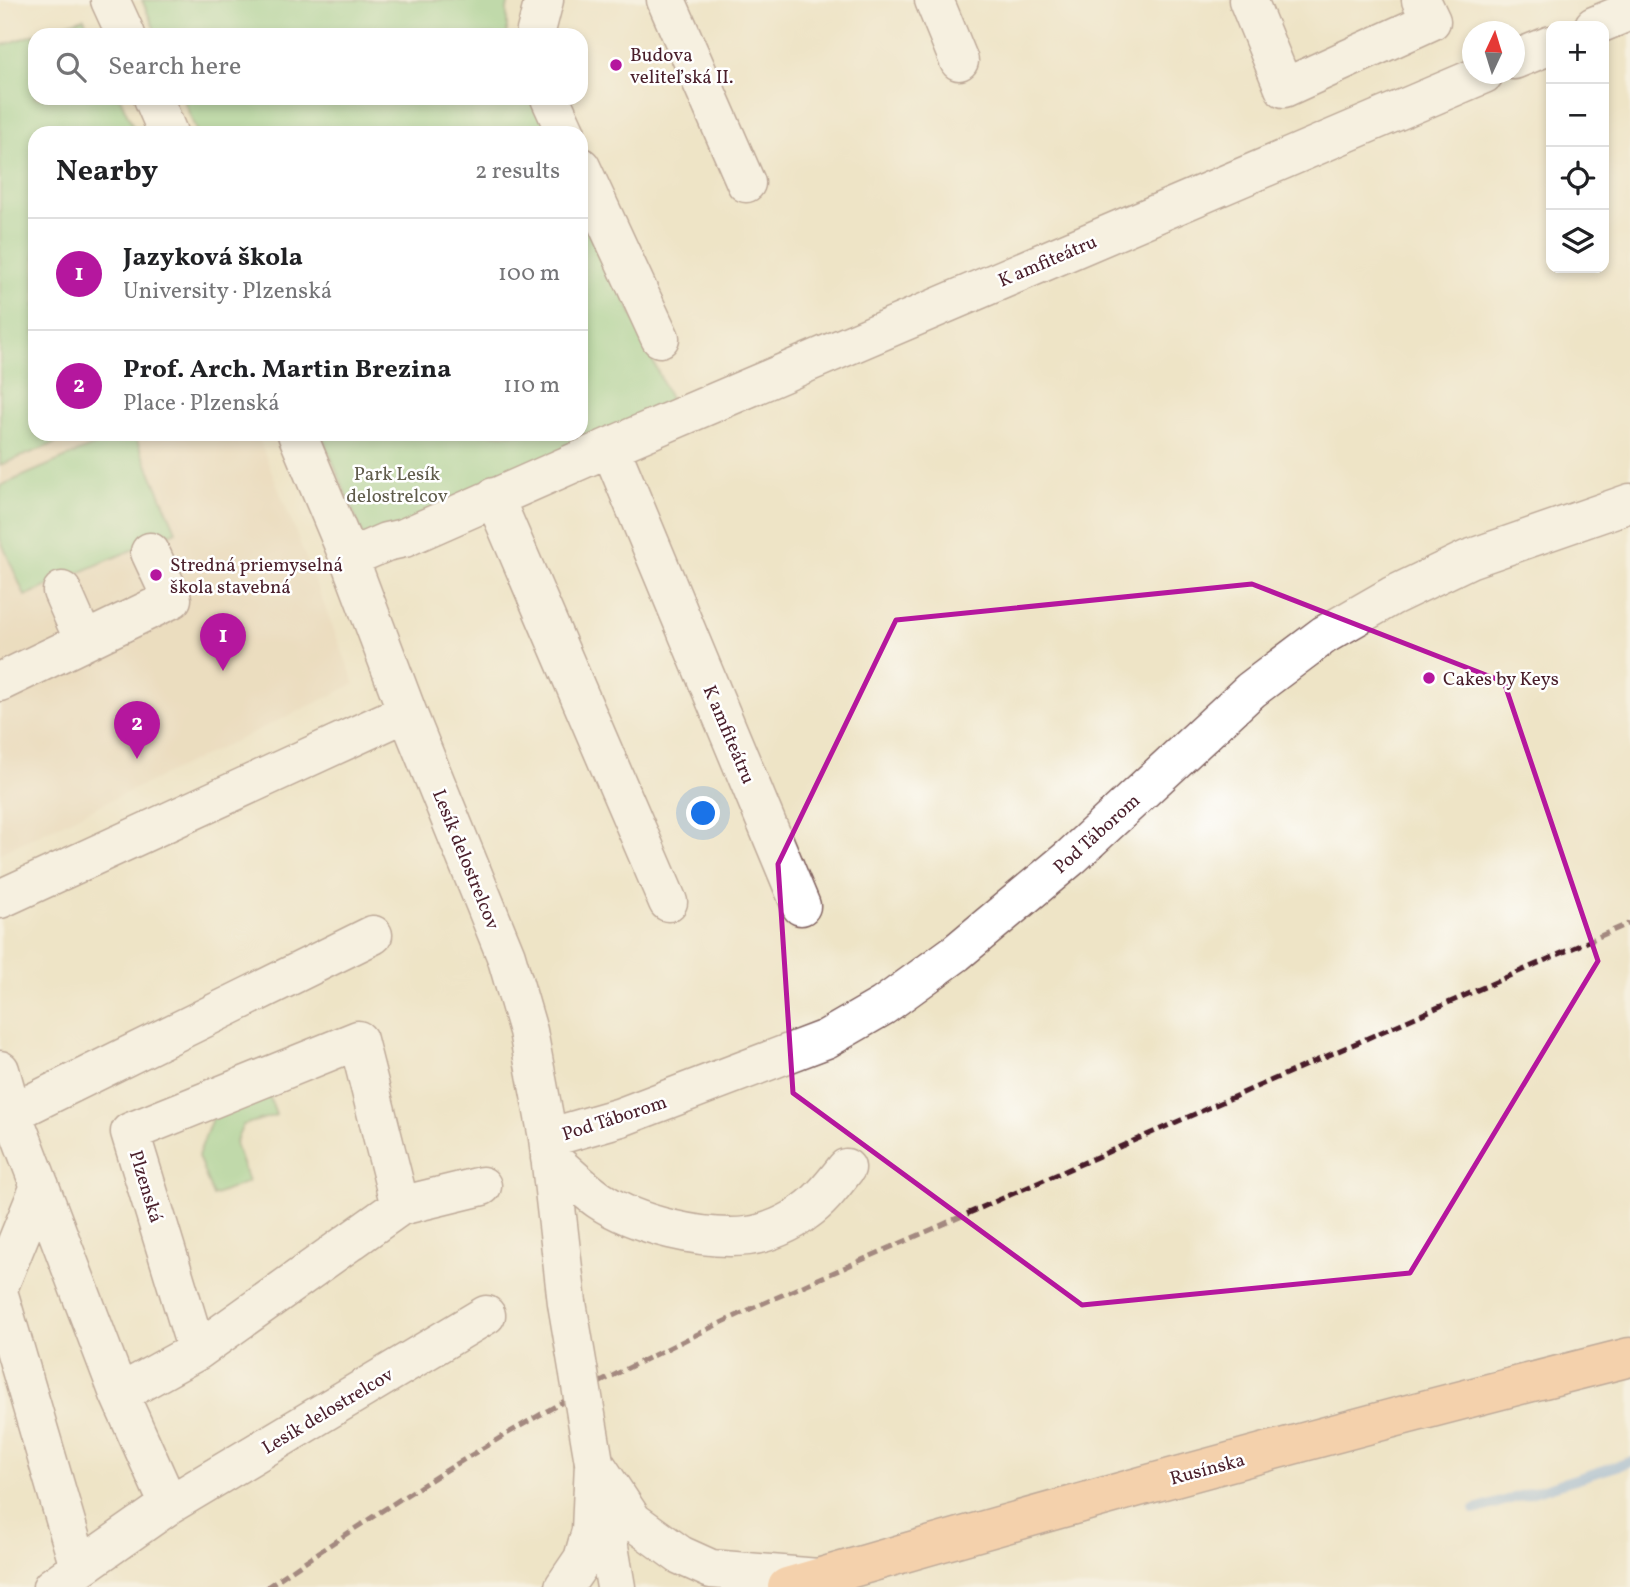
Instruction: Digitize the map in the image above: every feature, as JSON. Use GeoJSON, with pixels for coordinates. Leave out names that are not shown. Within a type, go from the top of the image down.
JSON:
{"type":"FeatureCollection","features":[{"type":"Feature","properties":{"kind":"main road","name":"Rusínska"},"geometry":{"type":"LineString","coordinates":[[804,1584],[1377,1421],[1630,1357]]}},
{"type":"Feature","properties":{"kind":"street"},"geometry":{"type":"LineString","coordinates":[[110,0],[122,28]]}},
{"type":"Feature","properties":{"kind":"street"},"geometry":{"type":"LineString","coordinates":[[537,28],[544,0]]}},
{"type":"Feature","properties":{"kind":"street"},"geometry":{"type":"LineString","coordinates":[[666,0],[746,183]]}},
{"type":"Feature","properties":{"kind":"street"},"geometry":{"type":"LineString","coordinates":[[934,0],[959,61]]}},
{"type":"Feature","properties":{"kind":"street"},"geometry":{"type":"LineString","coordinates":[[1248,0],[1284,88],[1430,22],[1421,0]]}},
{"type":"Feature","properties":{"kind":"street"},"geometry":{"type":"LineString","coordinates":[[1606,21],[1630,11]]}},
{"type":"Feature","properties":{"kind":"street"},"geometry":{"type":"LineString","coordinates":[[1525,56],[1546,47]]}},
{"type":"Feature","properties":{"kind":"street","name":"K amfiteátru"},"geometry":{"type":"LineString","coordinates":[[349,558],[386,542],[404,538],[610,447],[1462,83]]}},
{"type":"Feature","properties":{"kind":"street"},"geometry":{"type":"LineString","coordinates":[[156,105],[165,126]]}},
{"type":"Feature","properties":{"kind":"street"},"geometry":{"type":"LineString","coordinates":[[553,105],[563,126]]}},
{"type":"Feature","properties":{"kind":"street"},"geometry":{"type":"LineString","coordinates":[[588,182],[660,338]]}},
{"type":"Feature","properties":{"kind":"street","name":"Lesík delostrelcov"},"geometry":{"type":"LineString","coordinates":[[300,441],[506,956],[528,1031],[549,1148],[567,1303],[600,1484]]}},
{"type":"Feature","properties":{"kind":"street","name":"K amfiteátru"},"geometry":{"type":"LineString","coordinates":[[610,447],[801,906]]}},
{"type":"Feature","properties":{"kind":"street"},"geometry":{"type":"LineString","coordinates":[[494,497],[668,902]]}},
{"type":"Feature","properties":{"kind":"street","name":"Pod Táborom"},"geometry":{"type":"LineString","coordinates":[[549,1148],[621,1117],[826,1040],[883,1006],[957,953],[1071,857],[1251,690],[1324,635],[1391,596],[1469,559],[1630,503]]}},
{"type":"Feature","properties":{"kind":"street"},"geometry":{"type":"LineString","coordinates":[[1,680],[172,599],[150,552]]}},
{"type":"Feature","properties":{"kind":"street"},"geometry":{"type":"LineString","coordinates":[[62,591],[84,641]]}},
{"type":"Feature","properties":{"kind":"street"},"geometry":{"type":"LineString","coordinates":[[0,899],[407,712]]}},
{"type":"Feature","properties":{"kind":"street"},"geometry":{"type":"LineString","coordinates":[[12,1112],[373,936]]}},
{"type":"Feature","properties":{"kind":"street","name":"Plzenská"},"geometry":{"type":"LineString","coordinates":[[197,1351],[130,1132],[358,1040],[400,1206]]}},
{"type":"Feature","properties":{"kind":"street"},"geometry":{"type":"LineString","coordinates":[[0,1070],[12,1112],[119,1394],[169,1505],[66,1577],[0,1298]]}},
{"type":"Feature","properties":{"kind":"street"},"geometry":{"type":"LineString","coordinates":[[549,1148],[601,1201],[652,1223],[685,1232],[720,1237],[750,1236],[782,1225],[806,1212],[828,1191],[846,1168]]}},
{"type":"Feature","properties":{"kind":"street"},"geometry":{"type":"LineString","coordinates":[[0,1284],[40,1186]]}},
{"type":"Feature","properties":{"kind":"street"},"geometry":{"type":"LineString","coordinates":[[119,1394],[197,1351],[400,1206],[482,1186]]}},
{"type":"Feature","properties":{"kind":"street","name":"Lesík delostrelcov"},"geometry":{"type":"LineString","coordinates":[[169,1505],[486,1315]]}},
{"type":"Feature","properties":{"kind":"street"},"geometry":{"type":"LineString","coordinates":[[600,1484],[633,1521],[670,1549],[711,1569],[804,1584]]}},
{"type":"Feature","properties":{"kind":"street"},"geometry":{"type":"LineString","coordinates":[[564,1587],[583,1559],[600,1484]]}},
{"type":"Feature","properties":{"kind":"street"},"geometry":{"type":"LineString","coordinates":[[600,1484],[616,1587]]}},
{"type":"Feature","properties":{"kind":"highlighted area"},"geometry":{"type":"Polygon","coordinates":[[[1252,584],[1504,682],[1598,961],[1410,1273],[1082,1305],[793,1093],[778,864],[896,620],[1252,584]]]}},
{"type":"Feature","properties":{"kind":"shaded area","name":"Stredná priemyselná škola stavebná"},"geometry":{"type":"Polygon","coordinates":[[[61,441],[260,441],[355,684],[0,853],[0,465],[61,441]]]}},
{"type":"Feature","properties":{"kind":"green space"},"geometry":{"type":"Polygon","coordinates":[[[142,0],[509,0],[507,28],[154,28],[142,0]]]}},
{"type":"Feature","properties":{"kind":"green space"},"geometry":{"type":"Polygon","coordinates":[[[84,18],[88,28],[54,28],[84,18]]]}},
{"type":"Feature","properties":{"kind":"green space"},"geometry":{"type":"Polygon","coordinates":[[[28,37],[28,105],[123,105],[133,126],[28,126],[28,441],[61,441],[0,465],[0,46],[28,37]]]}},
{"type":"Feature","properties":{"kind":"green space"},"geometry":{"type":"Polygon","coordinates":[[[186,105],[539,105],[548,126],[194,126],[186,105]]]}},
{"type":"Feature","properties":{"kind":"green space","name":"Park Lesík delostrelcov"},"geometry":{"type":"Polygon","coordinates":[[[588,216],[679,419],[369,550],[324,441],[588,441],[588,216]]]}},
{"type":"Feature","properties":{"kind":"green space"},"geometry":{"type":"Polygon","coordinates":[[[104,441],[137,441],[176,531],[25,596],[0,539],[0,486],[104,441]]]}},
{"type":"Feature","properties":{"kind":"green space"},"geometry":{"type":"Polygon","coordinates":[[[266,1086],[276,1115],[243,1125],[235,1143],[248,1182],[213,1196],[198,1156],[218,1102],[266,1086]]]}},
{"type":"Feature","properties":{"kind":"waterway"},"geometry":{"type":"LineString","coordinates":[[1475,1510],[1630,1462]]}},
{"type":"Feature","properties":{"kind":"railway"},"geometry":{"type":"LineString","coordinates":[[267,1587],[486,1446],[609,1377],[658,1353],[757,1306],[1630,923]]}},
{"type":"Feature","properties":{"kind":"place","name":"Budova veliteľská II."},"geometry":{"type":"Point","coordinates":[616,65]}},
{"type":"Feature","properties":{"kind":"place","name":"Stredná priemyselná škola stavebná"},"geometry":{"type":"Point","coordinates":[156,575]}},
{"type":"Feature","properties":{"kind":"place","name":"Jazyková škola"},"geometry":{"type":"Point","coordinates":[223,671]}},
{"type":"Feature","properties":{"kind":"place","name":"Cakes by Keys"},"geometry":{"type":"Point","coordinates":[1429,678]}},
{"type":"Feature","properties":{"kind":"place","name":"Prof. Arch. Martin Brezina"},"geometry":{"type":"Point","coordinates":[137,759]}}]}
